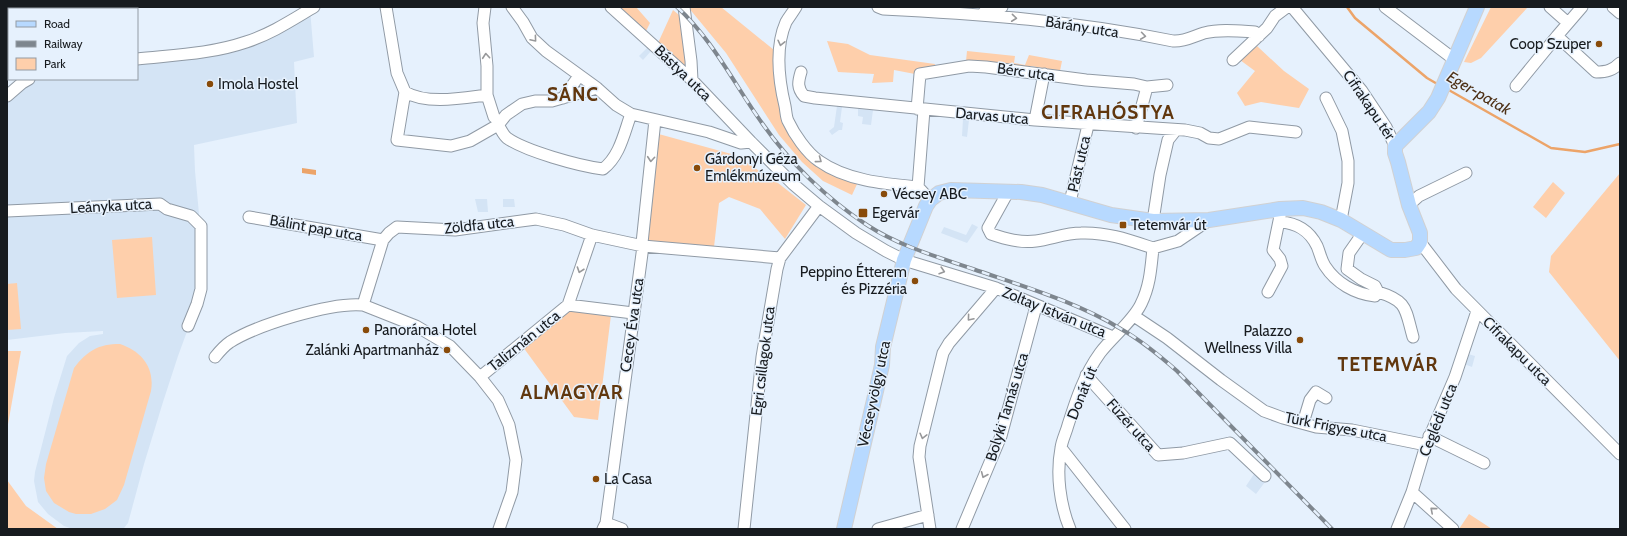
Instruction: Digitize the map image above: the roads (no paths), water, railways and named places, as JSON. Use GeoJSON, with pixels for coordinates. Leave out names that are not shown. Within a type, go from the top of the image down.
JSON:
{"type":"FeatureCollection","features":[{"type":"Feature","properties":{"kind":"main road","name":"Cifrakapu tér"},"geometry":{"type":"LineString","coordinates":[[1395,146],[1429,112],[1438,98],[1477,7]]}},
{"type":"Feature","properties":{"kind":"main road"},"geometry":{"type":"LineString","coordinates":[[930,200],[939,192],[951,190],[1042,195],[1128,219],[1153,221],[1209,220],[1280,215],[1303,208],[1321,212],[1341,220],[1391,250],[1410,250],[1416,248],[1420,242],[1420,233],[1409,204],[1395,153],[1395,146]]}},
{"type":"Feature","properties":{"kind":"main road","name":"Vécseyvölgy utca"},"geometry":{"type":"LineString","coordinates":[[844,529],[876,393],[882,365],[883,347],[904,260],[930,200]]}},
{"type":"Feature","properties":{"kind":"street"},"geometry":{"type":"LineString","coordinates":[[138,59],[197,53],[246,42],[289,23],[314,7]]}},
{"type":"Feature","properties":{"kind":"street"},"geometry":{"type":"LineString","coordinates":[[386,7],[397,72],[405,92],[397,140],[451,146],[470,142],[496,121],[522,104],[535,101],[552,101],[597,88]]}},
{"type":"Feature","properties":{"kind":"street"},"geometry":{"type":"LineString","coordinates":[[486,7],[483,23],[487,66],[487,95],[496,121],[505,137],[521,146],[588,167],[603,169],[616,154],[631,114]]}},
{"type":"Feature","properties":{"kind":"street"},"geometry":{"type":"LineString","coordinates":[[512,7],[532,38],[546,52],[597,88],[616,105],[631,114],[709,132],[741,143],[750,142]]}},
{"type":"Feature","properties":{"kind":"street","name":"Bástya utca"},"geometry":{"type":"LineString","coordinates":[[612,7],[692,80],[750,142],[793,184],[819,206],[856,232],[886,251],[904,260]]}},
{"type":"Feature","properties":{"kind":"street"},"geometry":{"type":"LineString","coordinates":[[684,7],[692,80]]}},
{"type":"Feature","properties":{"kind":"street"},"geometry":{"type":"LineString","coordinates":[[796,7],[786,23],[780,50],[780,85],[788,121],[806,149],[819,161],[837,171],[888,185],[918,187],[930,200]]}},
{"type":"Feature","properties":{"kind":"street","name":"Bárány utca"},"geometry":{"type":"LineString","coordinates":[[878,7],[883,9],[978,14],[1092,27],[1178,42],[1204,33],[1216,31],[1255,32],[1259,36]]}},
{"type":"Feature","properties":{"kind":"street"},"geometry":{"type":"LineString","coordinates":[[978,14],[1002,7]]}},
{"type":"Feature","properties":{"kind":"street"},"geometry":{"type":"LineString","coordinates":[[1385,7],[1455,60]]}},
{"type":"Feature","properties":{"kind":"street"},"geometry":{"type":"LineString","coordinates":[[1550,7],[1568,23]]}},
{"type":"Feature","properties":{"kind":"street"},"geometry":{"type":"LineString","coordinates":[[1516,86],[1582,7]]}},
{"type":"Feature","properties":{"kind":"street"},"geometry":{"type":"LineString","coordinates":[[1613,7],[1620,13]]}},
{"type":"Feature","properties":{"kind":"street"},"geometry":{"type":"LineString","coordinates":[[1233,60],[1267,28],[1275,16],[1291,8]]}},
{"type":"Feature","properties":{"kind":"street","name":"Cifrakapu tér"},"geometry":{"type":"LineString","coordinates":[[1291,8],[1362,91],[1386,127],[1395,146]]}},
{"type":"Feature","properties":{"kind":"street"},"geometry":{"type":"LineString","coordinates":[[1557,36],[1596,72],[1607,72],[1620,63]]}},
{"type":"Feature","properties":{"kind":"street","name":"Bérc utca"},"geometry":{"type":"LineString","coordinates":[[920,110],[920,74],[969,66],[1086,80],[1134,84],[1147,87],[1167,86]]}},
{"type":"Feature","properties":{"kind":"street","name":"Darvas utca"},"geometry":{"type":"LineString","coordinates":[[801,72],[798,90],[804,96],[827,100],[1088,125],[1176,130],[1200,133],[1209,138],[1219,139],[1226,138],[1244,128],[1249,127],[1296,132]]}},
{"type":"Feature","properties":{"kind":"street"},"geometry":{"type":"LineString","coordinates":[[1035,120],[1044,74]]}},
{"type":"Feature","properties":{"kind":"street"},"geometry":{"type":"LineString","coordinates":[[564,98],[579,76]]}},
{"type":"Feature","properties":{"kind":"street"},"geometry":{"type":"LineString","coordinates":[[7,96],[27,80]]}},
{"type":"Feature","properties":{"kind":"street"},"geometry":{"type":"LineString","coordinates":[[1136,128],[1147,87]]}},
{"type":"Feature","properties":{"kind":"street"},"geometry":{"type":"LineString","coordinates":[[405,92],[411,96],[436,100],[487,95]]}},
{"type":"Feature","properties":{"kind":"street"},"geometry":{"type":"LineString","coordinates":[[1326,98],[1342,131],[1348,160],[1348,183],[1341,220]]}},
{"type":"Feature","properties":{"kind":"street"},"geometry":{"type":"LineString","coordinates":[[918,187],[920,110]]}},
{"type":"Feature","properties":{"kind":"street","name":"Cecey Éva utca"},"geometry":{"type":"LineString","coordinates":[[605,526],[643,246],[642,243],[655,120]]}},
{"type":"Feature","properties":{"kind":"street","name":"Pást utca"},"geometry":{"type":"LineString","coordinates":[[1070,202],[1088,125]]}},
{"type":"Feature","properties":{"kind":"street"},"geometry":{"type":"LineString","coordinates":[[1153,221],[1160,175],[1168,140],[1176,130]]}},
{"type":"Feature","properties":{"kind":"street"},"geometry":{"type":"LineString","coordinates":[[1409,204],[1419,196],[1466,173]]}},
{"type":"Feature","properties":{"kind":"street"},"geometry":{"type":"LineString","coordinates":[[1008,192],[988,228],[991,234],[1019,242],[1037,241],[1082,232],[1109,234],[1153,248],[1178,240],[1209,220]]}},
{"type":"Feature","properties":{"kind":"street","name":"Leányka utca"},"geometry":{"type":"LineString","coordinates":[[7,211],[160,204],[167,209],[191,216],[201,226],[201,289],[188,326]]}},
{"type":"Feature","properties":{"kind":"street","name":"Egri csillagok utca"},"geometry":{"type":"LineString","coordinates":[[744,529],[762,357],[780,258],[819,206]]}},
{"type":"Feature","properties":{"kind":"street"},"geometry":{"type":"LineString","coordinates":[[1268,292],[1282,266],[1280,259],[1273,250],[1280,215],[1306,231],[1316,245],[1325,266],[1336,280],[1366,295],[1375,296],[1378,292]]}},
{"type":"Feature","properties":{"kind":"street","name":"Bálint pap utca"},"geometry":{"type":"LineString","coordinates":[[249,217],[383,240]]}},
{"type":"Feature","properties":{"kind":"street","name":"Zöldfa utca"},"geometry":{"type":"LineString","coordinates":[[383,240],[397,227],[455,230],[536,219],[643,246],[780,258]]}},
{"type":"Feature","properties":{"kind":"street"},"geometry":{"type":"LineString","coordinates":[[1362,233],[1349,253],[1347,269],[1361,279],[1375,286],[1378,292],[1392,296],[1404,305],[1413,337]]}},
{"type":"Feature","properties":{"kind":"street","name":"Talizmán utca"},"geometry":{"type":"LineString","coordinates":[[480,377],[568,305],[592,234]]}},
{"type":"Feature","properties":{"kind":"street"},"geometry":{"type":"LineString","coordinates":[[363,305],[383,240]]}},
{"type":"Feature","properties":{"kind":"street","name":"Cifrakapu utca"},"geometry":{"type":"LineString","coordinates":[[1420,242],[1456,289],[1620,454]]}},
{"type":"Feature","properties":{"kind":"street","name":"Donát út"},"geometry":{"type":"LineString","coordinates":[[1070,529],[1066,520],[1061,495],[1059,475],[1061,448],[1086,375],[1113,337],[1134,316],[1143,300],[1150,280],[1153,248]]}},
{"type":"Feature","properties":{"kind":"street"},"geometry":{"type":"LineString","coordinates":[[904,260],[996,288],[948,343],[942,353],[920,446],[919,457],[930,529]]}},
{"type":"Feature","properties":{"kind":"street","name":"Zoltay István utca"},"geometry":{"type":"LineString","coordinates":[[996,288],[1113,337]]}},
{"type":"Feature","properties":{"kind":"street","name":"Bolyki Tamás utca"},"geometry":{"type":"LineString","coordinates":[[962,529],[1001,436],[1035,310],[1034,304]]}},
{"type":"Feature","properties":{"kind":"street"},"geometry":{"type":"LineString","coordinates":[[214,357],[229,343],[254,330],[332,306],[363,305],[416,326],[450,346],[480,377],[498,400],[509,425],[516,460],[512,492],[499,529]]}},
{"type":"Feature","properties":{"kind":"street","name":"Talizmán utca"},"geometry":{"type":"LineString","coordinates":[[568,305],[634,313]]}},
{"type":"Feature","properties":{"kind":"street","name":"Ceglédi utca"},"geometry":{"type":"LineString","coordinates":[[1398,529],[1412,492],[1428,440],[1455,377],[1477,311]]}},
{"type":"Feature","properties":{"kind":"street","name":"Türk Frigyes utca"},"geometry":{"type":"LineString","coordinates":[[1134,316],[1167,338],[1264,411],[1316,427],[1428,440],[1484,463]]}},
{"type":"Feature","properties":{"kind":"street","name":"Füzér utca"},"geometry":{"type":"LineString","coordinates":[[1086,375],[1158,455],[1183,453],[1230,442],[1265,476]]}},
{"type":"Feature","properties":{"kind":"street"},"geometry":{"type":"LineString","coordinates":[[1303,423],[1310,400],[1316,392],[1326,398]]}},
{"type":"Feature","properties":{"kind":"street"},"geometry":{"type":"LineString","coordinates":[[1061,448],[1124,529]]}},
{"type":"Feature","properties":{"kind":"street"},"geometry":{"type":"LineString","coordinates":[[1412,492],[1453,529]]}},
{"type":"Feature","properties":{"kind":"street"},"geometry":{"type":"LineString","coordinates":[[878,529],[928,514]]}},
{"type":"Feature","properties":{"kind":"street"},"geometry":{"type":"LineString","coordinates":[[605,526],[622,529]]}},
{"type":"Feature","properties":{"kind":"waterway","name":"Eger-patak"},"geometry":{"type":"LineString","coordinates":[[1347,7],[1355,18],[1427,78],[1439,85]]}},
{"type":"Feature","properties":{"kind":"waterway","name":"Eger-patak"},"geometry":{"type":"LineString","coordinates":[[1447,89],[1551,148],[1585,152],[1620,144]]}},
{"type":"Feature","properties":{"kind":"railway"},"geometry":{"type":"LineString","coordinates":[[677,7],[702,34],[762,123],[784,152],[823,192],[838,204],[867,225],[905,245],[1030,288],[1104,319],[1121,329],[1157,354],[1177,371],[1332,529]]}},
{"type":"Feature","properties":{"kind":"place","name":"Coop Szuper"},"geometry":{"type":"Point","coordinates":[1599,44]}},
{"type":"Feature","properties":{"kind":"place","name":"Imola Hostel"},"geometry":{"type":"Point","coordinates":[210,84]}},
{"type":"Feature","properties":{"kind":"place","name":"Gárdonyi Géza Emlékmúzeum"},"geometry":{"type":"Point","coordinates":[697,168]}},
{"type":"Feature","properties":{"kind":"place","name":"Vécsey ABC"},"geometry":{"type":"Point","coordinates":[884,194]}},
{"type":"Feature","properties":{"kind":"place","name":"Egervár"},"geometry":{"type":"Point","coordinates":[863,213]}},
{"type":"Feature","properties":{"kind":"place","name":"Tetemvár út"},"geometry":{"type":"Point","coordinates":[1123,225]}},
{"type":"Feature","properties":{"kind":"place","name":"Peppino Étterem és Pizzéria"},"geometry":{"type":"Point","coordinates":[915,281]}},
{"type":"Feature","properties":{"kind":"place","name":"Panoráma Hotel"},"geometry":{"type":"Point","coordinates":[366,330]}},
{"type":"Feature","properties":{"kind":"place","name":"Palazzo Wellness Villa"},"geometry":{"type":"Point","coordinates":[1300,340]}},
{"type":"Feature","properties":{"kind":"place","name":"Zalánki Apartmanház"},"geometry":{"type":"Point","coordinates":[447,350]}},
{"type":"Feature","properties":{"kind":"place","name":"La Casa"},"geometry":{"type":"Point","coordinates":[596,479]}},
{"type":"Feature","properties":{"kind":"district","name":"SÁNC"},"geometry":{"type":"Point","coordinates":[573,94]}},
{"type":"Feature","properties":{"kind":"district","name":"CIFRAHÓSTYA"},"geometry":{"type":"Point","coordinates":[1108,112]}},
{"type":"Feature","properties":{"kind":"district","name":"TETEMVÁR"},"geometry":{"type":"Point","coordinates":[1388,364]}},
{"type":"Feature","properties":{"kind":"district","name":"ALMAGYAR"},"geometry":{"type":"Point","coordinates":[572,392]}}]}
